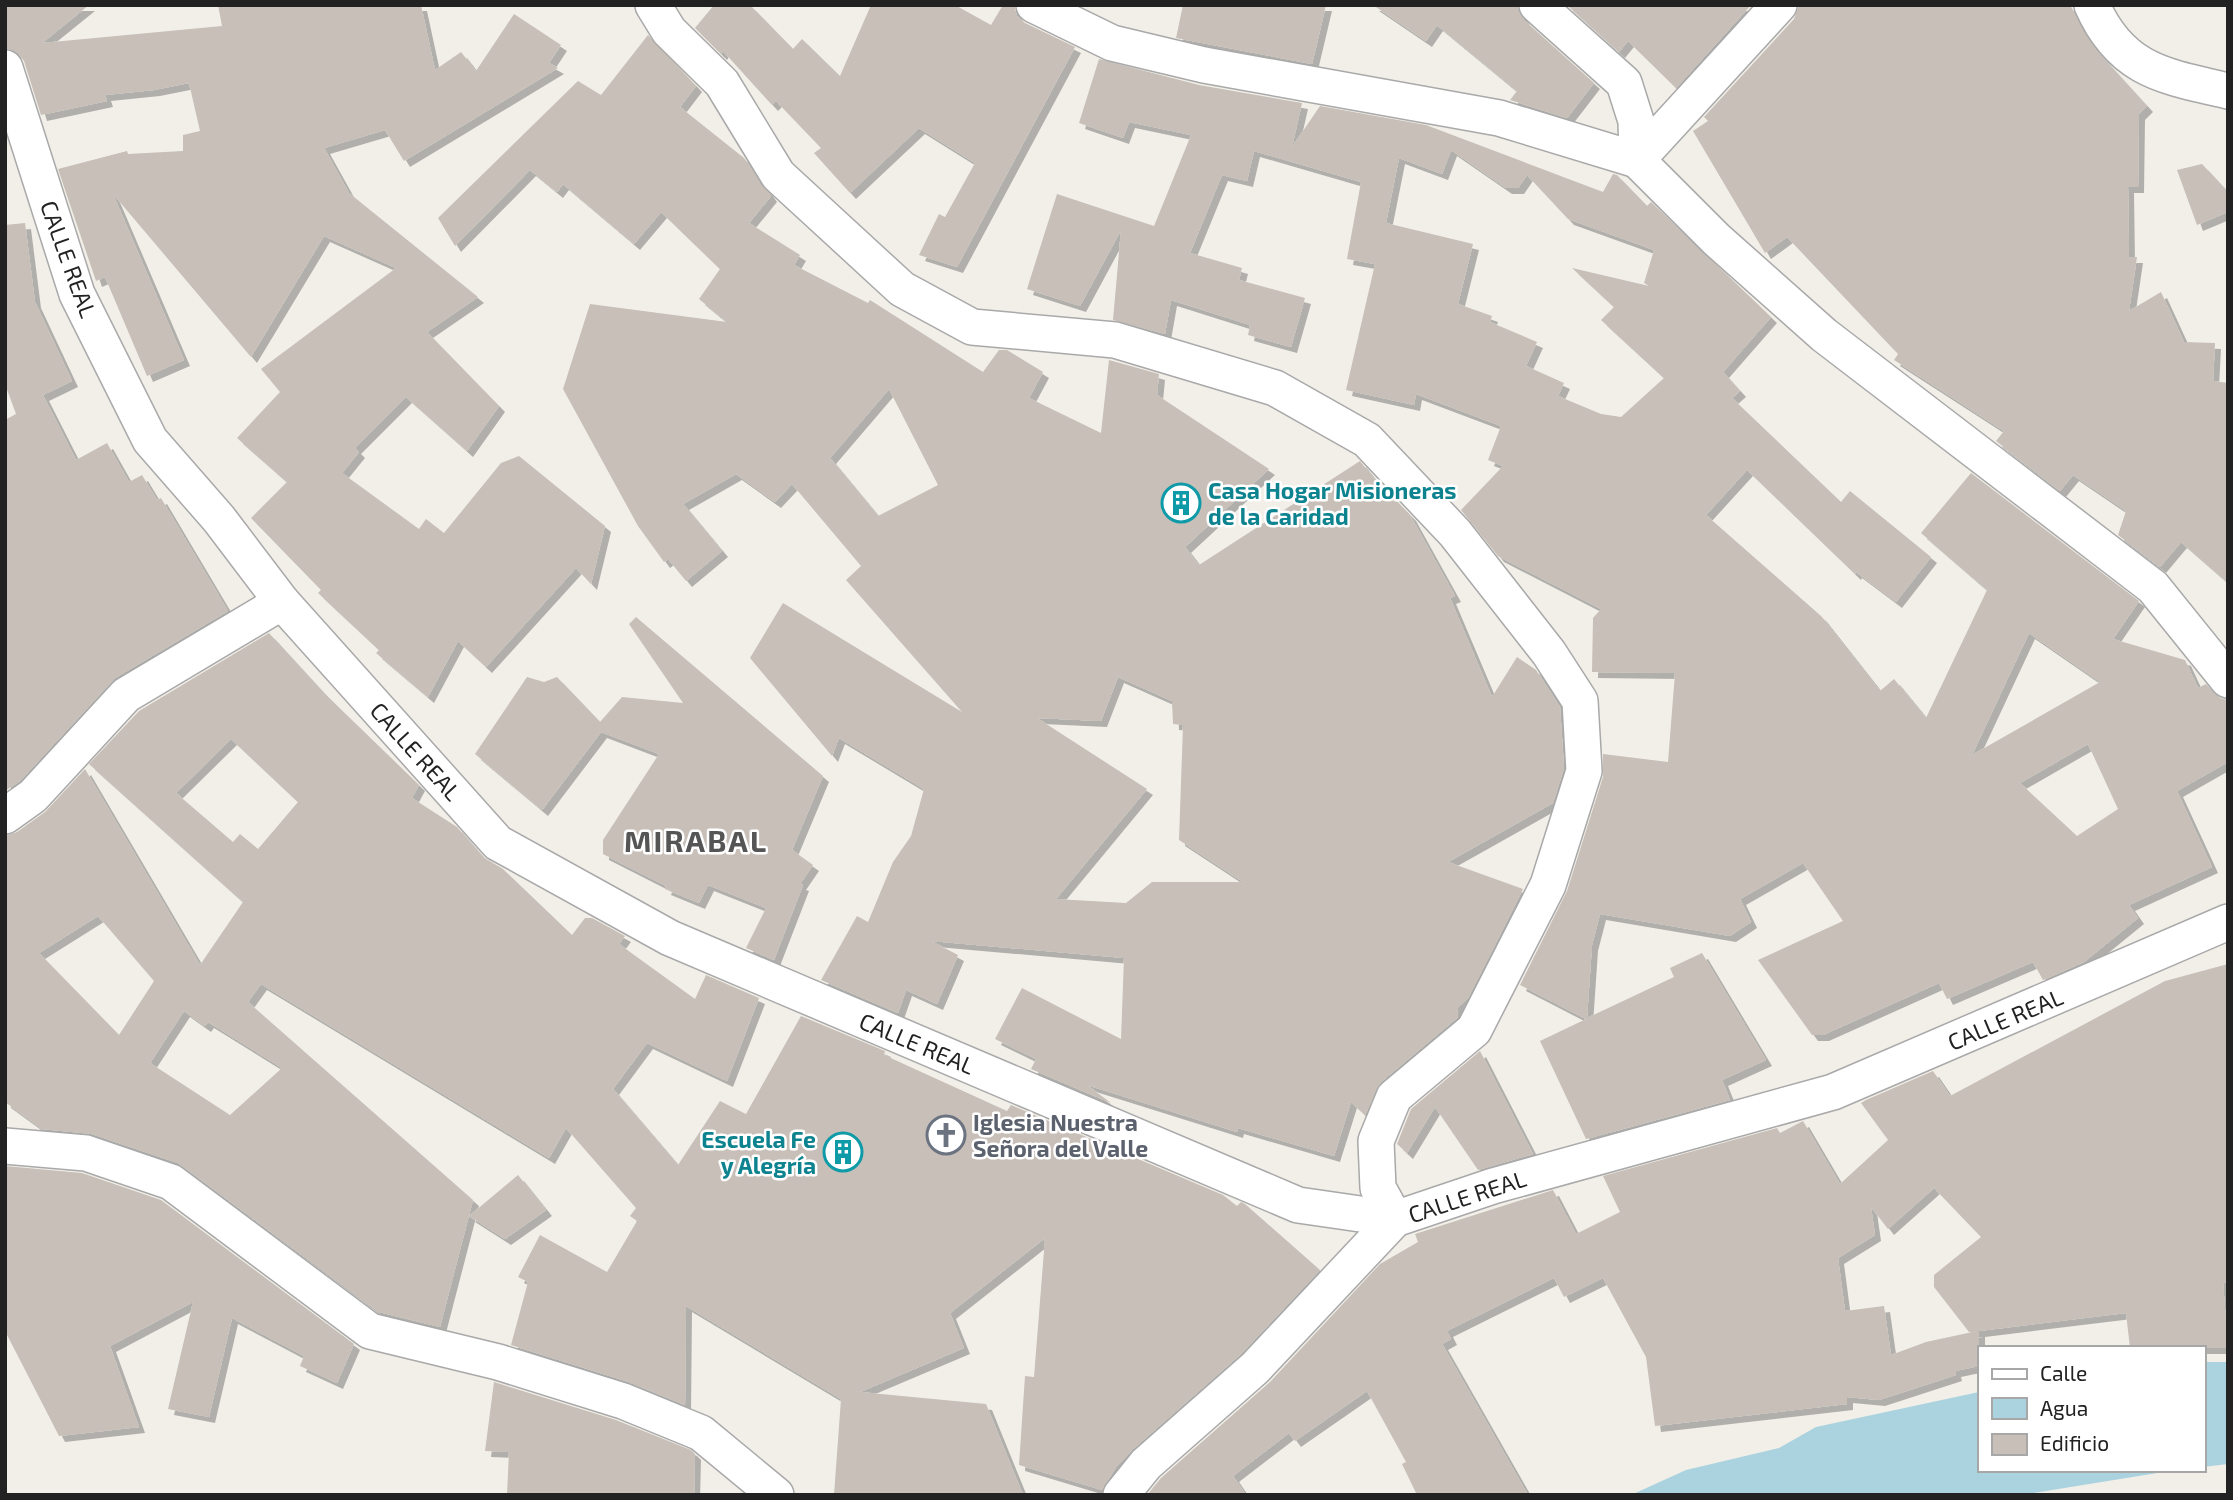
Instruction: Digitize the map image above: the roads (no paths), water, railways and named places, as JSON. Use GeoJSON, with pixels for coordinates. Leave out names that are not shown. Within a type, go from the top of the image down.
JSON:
{"type":"FeatureCollection","features":[{"type":"Feature","properties":{"kind":"street"},"geometry":{"type":"LineString","coordinates":[[653,5],[669,32],[722,83],[778,175],[902,289],[972,327],[1115,340],[1275,388],[1367,440],[1455,533],[1549,653],[1580,701],[1584,771],[1548,885],[1474,1030],[1394,1097],[1376,1141],[1378,1188],[1395,1219],[1255,1368],[1146,1464],[1121,1495]]}},
{"type":"Feature","properties":{"kind":"street"},"geometry":{"type":"LineString","coordinates":[[1034,5],[1112,43],[1203,65],[1499,118],[1637,160],[1716,239],[1824,335],[2153,587],[2228,680]]}},
{"type":"Feature","properties":{"kind":"street"},"geometry":{"type":"LineString","coordinates":[[1537,5],[1625,83],[1636,121],[1637,160]]}},
{"type":"Feature","properties":{"kind":"street"},"geometry":{"type":"LineString","coordinates":[[1637,160],[1779,5]]}},
{"type":"Feature","properties":{"kind":"street"},"geometry":{"type":"LineString","coordinates":[[2092,5],[2102,27],[2132,61],[2181,79],[2228,91]]}},
{"type":"Feature","properties":{"kind":"street","name":"CALLE REAL"},"geometry":{"type":"LineString","coordinates":[[5,68],[77,294],[150,440],[219,519],[282,602],[498,843],[670,938],[1298,1205],[1395,1219],[1493,1186],[1833,1092],[2228,922]]}},
{"type":"Feature","properties":{"kind":"street"},"geometry":{"type":"LineString","coordinates":[[5,816],[33,796],[126,695],[282,602]]}},
{"type":"Feature","properties":{"kind":"street"},"geometry":{"type":"LineString","coordinates":[[5,1146],[86,1153],[171,1182],[370,1331],[498,1362],[623,1401],[701,1433],[776,1495]]}},
{"type":"Feature","properties":{"kind":"water"},"geometry":{"type":"Polygon","coordinates":[[[2205,1362],[2228,1362],[2228,1464],[2205,1467],[2205,1362]]]}},
{"type":"Feature","properties":{"kind":"water"},"geometry":{"type":"Polygon","coordinates":[[[1978,1392],[1978,1472],[2164,1472],[2021,1495],[1631,1495],[1686,1470],[1779,1448],[1816,1427],[1978,1392]]]}},
{"type":"Feature","properties":{"kind":"place","name":"Casa Hogar Misioneras de la Caridad"},"geometry":{"type":"Point","coordinates":[1181,503]}},
{"type":"Feature","properties":{"kind":"place","name":"Iglesia Nuestra Señora del Valle"},"geometry":{"type":"Point","coordinates":[946,1135]}},
{"type":"Feature","properties":{"kind":"place","name":"Escuela Fe y Alegría"},"geometry":{"type":"Point","coordinates":[843,1152]}},
{"type":"Feature","properties":{"kind":"district","name":"MIRABAL"},"geometry":{"type":"Point","coordinates":[696,840]}}]}
